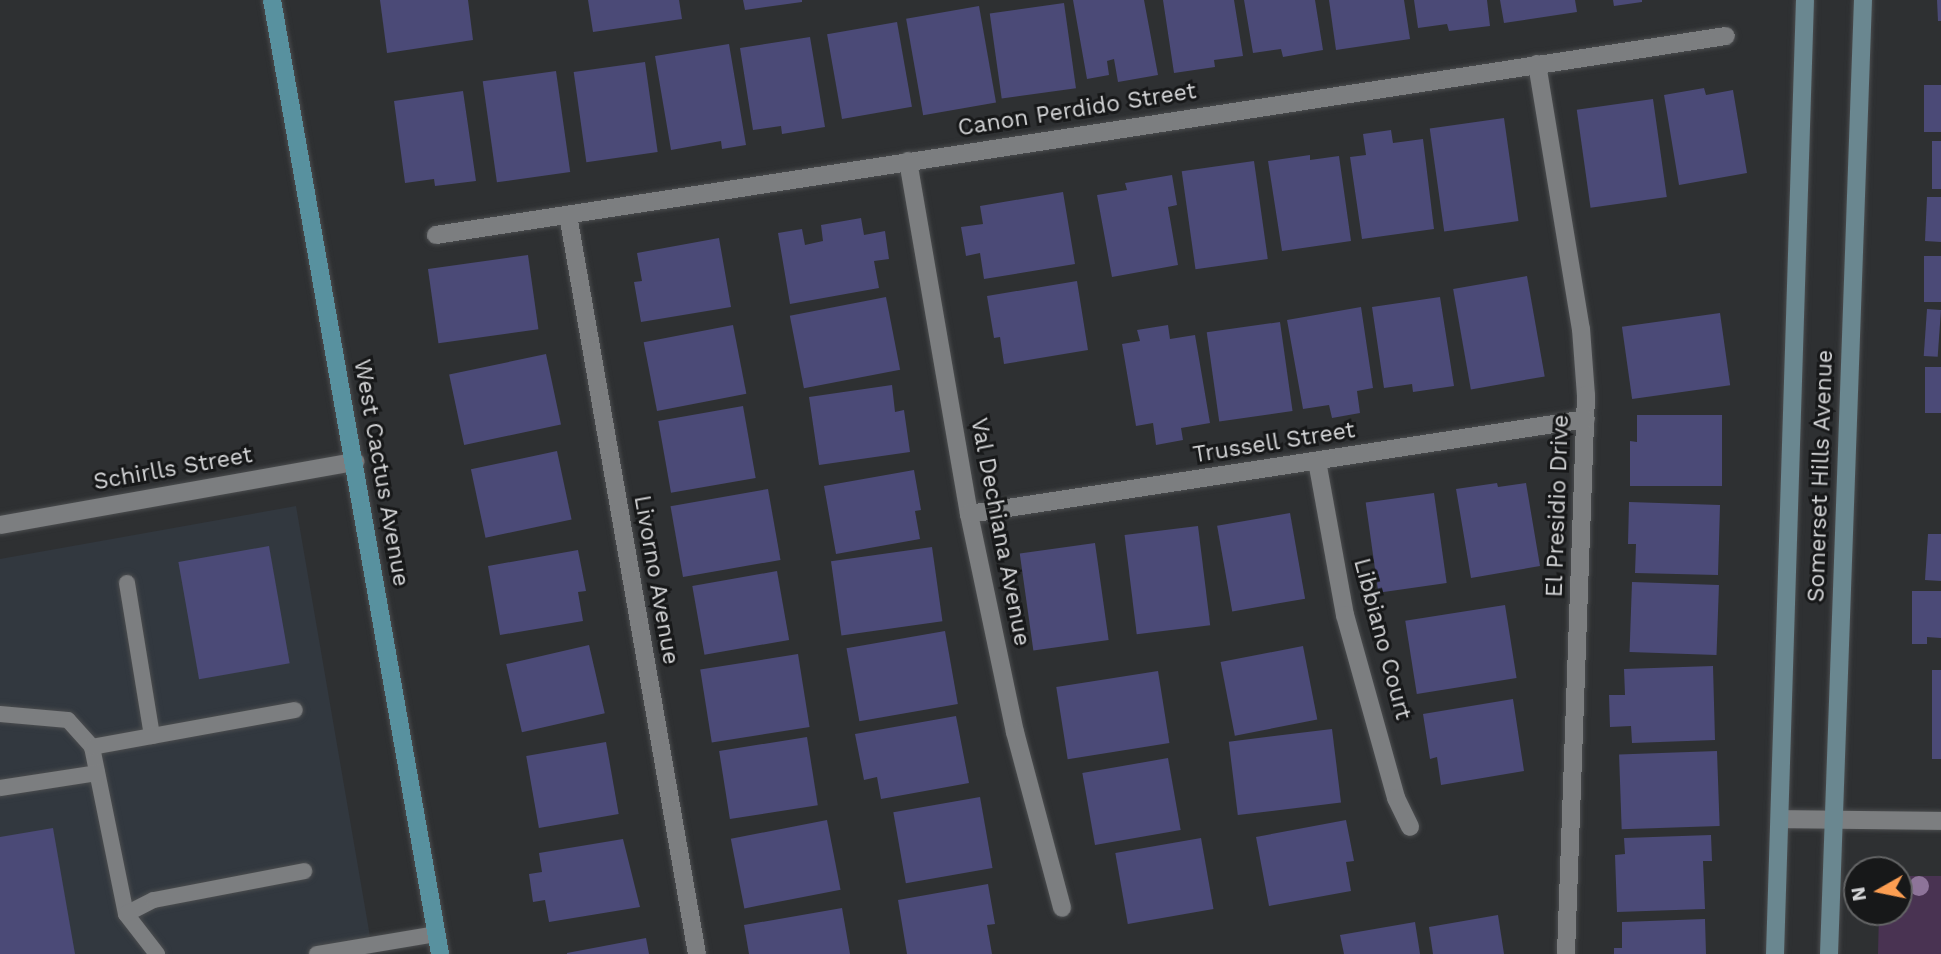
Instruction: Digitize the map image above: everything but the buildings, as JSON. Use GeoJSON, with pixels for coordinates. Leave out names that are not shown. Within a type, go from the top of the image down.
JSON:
{"type":"FeatureCollection","features":[{"type":"Feature","properties":{"kind":"main road","name":"West Cactus Avenue"},"geometry":{"type":"LineString","coordinates":[[272,0],[440,954]]}},
{"type":"Feature","properties":{"kind":"main road","name":"Somerset Hills Avenue"},"geometry":{"type":"LineString","coordinates":[[1775,954],[1805,0]]}},
{"type":"Feature","properties":{"kind":"main road","name":"Somerset Hills Avenue"},"geometry":{"type":"LineString","coordinates":[[1829,954],[1863,0]]}},
{"type":"Feature","properties":{"kind":"street","name":"Canon Perdido Street"},"geometry":{"type":"LineString","coordinates":[[436,235],[1726,36]]}},
{"type":"Feature","properties":{"kind":"street","name":"El Presidio Drive"},"geometry":{"type":"LineString","coordinates":[[1537,64],[1581,330],[1586,419],[1566,954]]}},
{"type":"Feature","properties":{"kind":"street","name":"Val Dechiana Avenue"},"geometry":{"type":"LineString","coordinates":[[908,161],[970,514],[1015,732],[1062,908]]}},
{"type":"Feature","properties":{"kind":"street","name":"Livorno Avenue"},"geometry":{"type":"LineString","coordinates":[[568,215],[697,954]]}},
{"type":"Feature","properties":{"kind":"street","name":"Trussell Street"},"geometry":{"type":"LineString","coordinates":[[970,514],[1586,419]]}},
{"type":"Feature","properties":{"kind":"street","name":"Libbiano Court"},"geometry":{"type":"LineString","coordinates":[[1317,461],[1345,615],[1396,798],[1410,827]]}},
{"type":"Feature","properties":{"kind":"street","name":"Schirlls Street"},"geometry":{"type":"LineString","coordinates":[[0,525],[355,462]]}},
{"type":"Feature","properties":{"kind":"street"},"geometry":{"type":"LineString","coordinates":[[1780,819],[1941,821]]}},
{"type":"Feature","properties":{"kind":"lane"},"geometry":{"type":"LineString","coordinates":[[127,583],[152,736]]}},
{"type":"Feature","properties":{"kind":"lane"},"geometry":{"type":"LineString","coordinates":[[92,747],[295,710]]}},
{"type":"Feature","properties":{"kind":"lane"},"geometry":{"type":"LineString","coordinates":[[0,714],[68,720],[92,747],[126,914],[157,954]]}},
{"type":"Feature","properties":{"kind":"lane"},"geometry":{"type":"LineString","coordinates":[[0,788],[97,773]]}},
{"type":"Feature","properties":{"kind":"lane"},"geometry":{"type":"LineString","coordinates":[[126,914],[154,900],[304,871]]}},
{"type":"Feature","properties":{"kind":"lane"},"geometry":{"type":"LineString","coordinates":[[317,954],[436,934]]}},
{"type":"Feature","properties":{"kind":"shaded area"},"geometry":{"type":"Polygon","coordinates":[[[296,506],[373,954],[0,954],[0,559],[296,506]]]}},
{"type":"Feature","properties":{"kind":"shaded area"},"geometry":{"type":"Polygon","coordinates":[[[1913,876],[1941,876],[1941,954],[1878,954],[1879,926],[1913,926],[1913,876]]]}}]}
